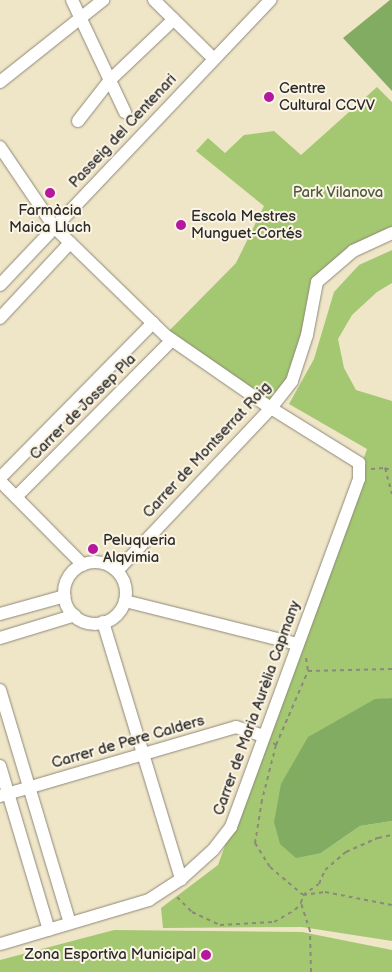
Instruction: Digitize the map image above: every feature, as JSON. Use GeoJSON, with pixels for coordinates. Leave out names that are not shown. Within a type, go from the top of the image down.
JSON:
{"type":"FeatureCollection","features":[{"type":"Feature","properties":{"kind":"street"},"geometry":{"type":"LineString","coordinates":[[72,0],[82,17],[125,112]]}},
{"type":"Feature","properties":{"kind":"street"},"geometry":{"type":"LineString","coordinates":[[154,0],[214,58]]}},
{"type":"Feature","properties":{"kind":"street","name":"Passeig del Centenari"},"geometry":{"type":"LineString","coordinates":[[0,285],[270,0]]}},
{"type":"Feature","properties":{"kind":"street"},"geometry":{"type":"LineString","coordinates":[[0,82],[82,17],[99,1]]}},
{"type":"Feature","properties":{"kind":"street"},"geometry":{"type":"LineString","coordinates":[[78,121],[110,80],[174,19]]}},
{"type":"Feature","properties":{"kind":"street"},"geometry":{"type":"LineString","coordinates":[[0,147],[55,228],[172,340],[359,467]]}},
{"type":"Feature","properties":{"kind":"street","name":"Carrer de Montserrat Roig"},"geometry":{"type":"LineString","coordinates":[[116,571],[271,408],[292,381],[307,335],[317,282],[353,251],[392,233]]}},
{"type":"Feature","properties":{"kind":"street"},"geometry":{"type":"LineString","coordinates":[[0,318],[70,243]]}},
{"type":"Feature","properties":{"kind":"street","name":"Carrer de Jossep Pla"},"geometry":{"type":"LineString","coordinates":[[0,480],[153,323]]}},
{"type":"Feature","properties":{"kind":"street","name":"Carrer de Jossep Pla"},"geometry":{"type":"LineString","coordinates":[[16,497],[172,340]]}},
{"type":"Feature","properties":{"kind":"street","name":"Carrer de Maria Aurèlia Capmany"},"geometry":{"type":"LineString","coordinates":[[0,944],[149,900],[181,879],[213,850],[230,827],[264,736],[302,649],[359,479],[359,467]]}},
{"type":"Feature","properties":{"kind":"street"},"geometry":{"type":"LineString","coordinates":[[0,480],[83,565]]}},
{"type":"Feature","properties":{"kind":"street"},"geometry":{"type":"LineString","coordinates":[[97,562],[108,565],[116,571],[123,579],[126,591],[125,602],[114,617],[103,622],[88,623],[74,615],[69,609],[65,596],[68,579],[74,570],[83,565],[97,562]]}},
{"type":"Feature","properties":{"kind":"street"},"geometry":{"type":"LineString","coordinates":[[0,614],[65,596]]}},
{"type":"Feature","properties":{"kind":"street"},"geometry":{"type":"LineString","coordinates":[[125,602],[302,649]]}},
{"type":"Feature","properties":{"kind":"street"},"geometry":{"type":"LineString","coordinates":[[0,638],[74,615]]}},
{"type":"Feature","properties":{"kind":"street"},"geometry":{"type":"LineString","coordinates":[[103,622],[181,879]]}},
{"type":"Feature","properties":{"kind":"street"},"geometry":{"type":"LineString","coordinates":[[0,690],[70,924]]}},
{"type":"Feature","properties":{"kind":"street","name":"Carrer de Pere Calders"},"geometry":{"type":"LineString","coordinates":[[4,795],[236,727],[264,736]]}},
{"type":"Feature","properties":{"kind":"street"},"geometry":{"type":"LineString","coordinates":[[0,766],[4,795],[49,930]]}},
{"type":"Feature","properties":{"kind":"path"},"geometry":{"type":"LineString","coordinates":[[359,467],[385,468],[392,471]]}},
{"type":"Feature","properties":{"kind":"path"},"geometry":{"type":"LineString","coordinates":[[385,468],[392,494]]}},
{"type":"Feature","properties":{"kind":"path"},"geometry":{"type":"LineString","coordinates":[[302,649],[308,671],[276,745],[262,800],[255,843],[270,867],[303,894],[325,892],[392,906]]}},
{"type":"Feature","properties":{"kind":"path"},"geometry":{"type":"LineString","coordinates":[[308,671],[392,669]]}},
{"type":"Feature","properties":{"kind":"path"},"geometry":{"type":"LineString","coordinates":[[264,736],[276,745]]}},
{"type":"Feature","properties":{"kind":"path"},"geometry":{"type":"LineString","coordinates":[[168,888],[192,912],[220,925],[274,922],[295,910],[301,903],[303,894],[319,884],[325,870],[346,852],[378,838],[392,835]]}},
{"type":"Feature","properties":{"kind":"path"},"geometry":{"type":"LineString","coordinates":[[301,903],[310,931],[311,972]]}},
{"type":"Feature","properties":{"kind":"green space"},"geometry":{"type":"Polygon","coordinates":[[[392,0],[392,91],[343,38],[392,0]]]}},
{"type":"Feature","properties":{"kind":"green space","name":"Park Vilanova"},"geometry":{"type":"Polygon","coordinates":[[[377,87],[392,102],[392,227],[350,246],[317,276],[291,376],[273,399],[258,399],[165,335],[236,263],[264,206],[196,151],[208,138],[225,153],[244,135],[274,131],[301,155],[377,87]]]}},
{"type":"Feature","properties":{"kind":"green space"},"geometry":{"type":"Polygon","coordinates":[[[392,250],[392,283],[377,292],[352,315],[338,339],[344,368],[356,390],[392,401],[392,698],[375,700],[321,853],[360,826],[392,821],[392,941],[302,927],[163,928],[161,908],[218,865],[367,449],[289,404],[314,359],[334,292],[359,265],[392,250]]]}},
{"type":"Feature","properties":{"kind":"green space"},"geometry":{"type":"Polygon","coordinates":[[[392,698],[392,821],[360,826],[321,853],[296,858],[280,844],[274,822],[281,784],[308,737],[375,699],[392,698]]]}},
{"type":"Feature","properties":{"kind":"green space","name":"Zona Esportiva Municipal"},"geometry":{"type":"Polygon","coordinates":[[[114,930],[302,932],[392,950],[392,972],[0,972],[0,960],[114,930]]]}},
{"type":"Feature","properties":{"kind":"place","name":"Centre Cultural CCVV"},"geometry":{"type":"Point","coordinates":[269,97]}},
{"type":"Feature","properties":{"kind":"place","name":"Farmàcia Maica Lluch"},"geometry":{"type":"Point","coordinates":[50,193]}},
{"type":"Feature","properties":{"kind":"place","name":"Escola Mestres Munguet-Cortés"},"geometry":{"type":"Point","coordinates":[181,225]}},
{"type":"Feature","properties":{"kind":"place","name":"Peluqueria Alqvimia"},"geometry":{"type":"Point","coordinates":[93,549]}},
{"type":"Feature","properties":{"kind":"place","name":"Zona Esportiva Municipal"},"geometry":{"type":"Point","coordinates":[206,955]}}]}
